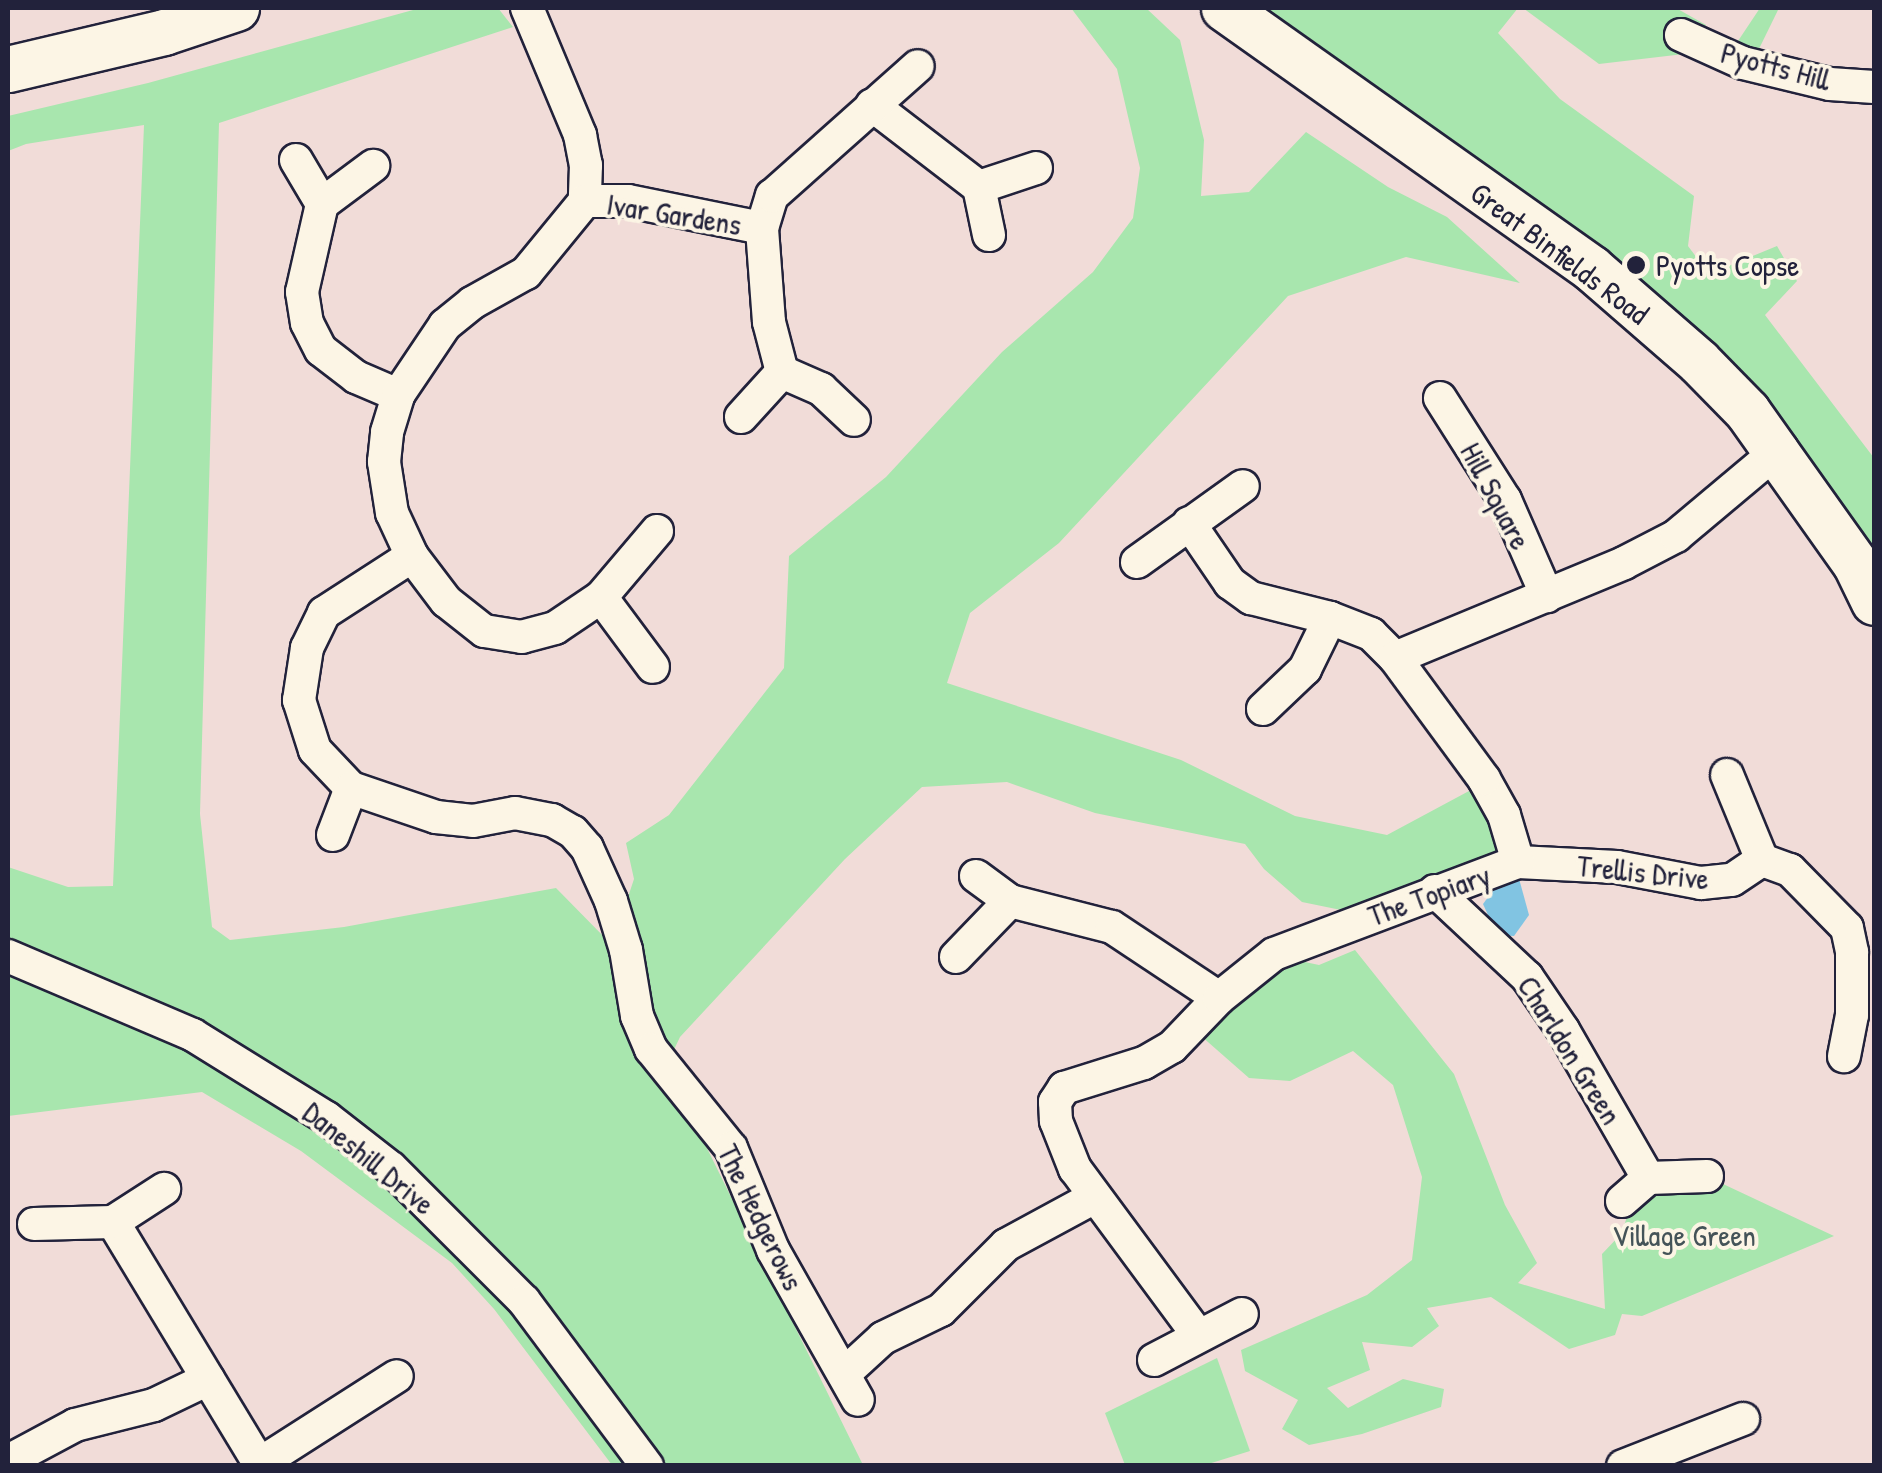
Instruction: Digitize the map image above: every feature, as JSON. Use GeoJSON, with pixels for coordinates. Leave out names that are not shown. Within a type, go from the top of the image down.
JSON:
{"type":"FeatureCollection","features":[{"type":"Feature","properties":{"kind":"street"},"geometry":{"type":"LineString","coordinates":[[8,69],[164,32],[236,8]]}},
{"type":"Feature","properties":{"kind":"street","name":"Ivar Gardens"},"geometry":{"type":"LineString","coordinates":[[527,8],[580,135],[586,165],[585,201],[526,273],[472,303],[445,325],[398,396],[387,432],[384,462],[392,513],[412,556],[446,601],[484,631],[522,637],[555,628],[601,597],[657,531]]}},
{"type":"Feature","properties":{"kind":"street","name":"Great Binfields Road"},"geometry":{"type":"LineString","coordinates":[[1224,8],[1591,268],[1699,362],[1747,411],[1856,564],[1874,602]]}},
{"type":"Feature","properties":{"kind":"street","name":"Pyotts Hill"},"geometry":{"type":"LineString","coordinates":[[1681,35],[1743,63],[1830,84],[1874,87]]}},
{"type":"Feature","properties":{"kind":"street","name":"Ivar Gardens"},"geometry":{"type":"LineString","coordinates":[[782,372],[769,322],[762,228],[772,196],[918,66]]}},
{"type":"Feature","properties":{"kind":"street"},"geometry":{"type":"LineString","coordinates":[[872,105],[979,187],[989,235]]}},
{"type":"Feature","properties":{"kind":"street"},"geometry":{"type":"LineString","coordinates":[[296,160],[322,204]]}},
{"type":"Feature","properties":{"kind":"street"},"geometry":{"type":"LineString","coordinates":[[373,166],[322,204],[302,292],[307,323],[321,350],[356,376],[398,396]]}},
{"type":"Feature","properties":{"kind":"street"},"geometry":{"type":"LineString","coordinates":[[979,187],[1036,168]]}},
{"type":"Feature","properties":{"kind":"street","name":"Ivar Gardens"},"geometry":{"type":"LineString","coordinates":[[585,201],[628,201],[762,228]]}},
{"type":"Feature","properties":{"kind":"street"},"geometry":{"type":"LineString","coordinates":[[741,417],[782,372],[820,390],[854,420]]}},
{"type":"Feature","properties":{"kind":"street","name":"Hill Square"},"geometry":{"type":"LineString","coordinates":[[1440,398],[1505,500],[1547,596]]}},
{"type":"Feature","properties":{"kind":"street"},"geometry":{"type":"LineString","coordinates":[[1395,658],[1547,596],[1676,536],[1776,452]]}},
{"type":"Feature","properties":{"kind":"street"},"geometry":{"type":"LineString","coordinates":[[1137,562],[1243,486]]}},
{"type":"Feature","properties":{"kind":"street","name":"The Topiary"},"geometry":{"type":"LineString","coordinates":[[1189,523],[1230,584],[1251,598],[1330,618],[1371,634],[1395,658],[1484,778],[1504,815],[1518,862],[1274,954],[1158,1055],[1064,1088],[1056,1102],[1056,1121],[1075,1169],[1198,1334]]}},
{"type":"Feature","properties":{"kind":"street"},"geometry":{"type":"LineString","coordinates":[[333,835],[351,788],[314,750],[304,725],[299,700],[308,648],[324,613],[412,556]]}},
{"type":"Feature","properties":{"kind":"street"},"geometry":{"type":"LineString","coordinates":[[601,597],[654,667]]}},
{"type":"Feature","properties":{"kind":"street"},"geometry":{"type":"LineString","coordinates":[[1263,709],[1306,670],[1330,618]]}},
{"type":"Feature","properties":{"kind":"street"},"geometry":{"type":"LineString","coordinates":[[1727,775],[1762,860],[1790,870],[1847,928],[1852,952],[1852,1015],[1844,1056]]}},
{"type":"Feature","properties":{"kind":"street","name":"The Hedgerows"},"geometry":{"type":"LineString","coordinates":[[351,788],[436,817],[473,821],[515,812],[552,820],[573,832],[587,848],[611,901],[626,950],[637,1016],[652,1049],[731,1148],[774,1250],[852,1386],[882,1338],[941,1310],[1006,1245],[1093,1198]]}},
{"type":"Feature","properties":{"kind":"street","name":"Trellis Drive"},"geometry":{"type":"LineString","coordinates":[[1518,862],[1616,867],[1701,883],[1732,880],[1762,860]]}},
{"type":"Feature","properties":{"kind":"street"},"geometry":{"type":"LineString","coordinates":[[976,876],[1010,901],[1112,927],[1219,998]]}},
{"type":"Feature","properties":{"kind":"street","name":"Charldon Green"},"geometry":{"type":"LineString","coordinates":[[1434,891],[1527,977],[1563,1030],[1648,1178]]}},
{"type":"Feature","properties":{"kind":"street"},"geometry":{"type":"LineString","coordinates":[[956,957],[1010,901]]}},
{"type":"Feature","properties":{"kind":"street","name":"Daneshill Drive"},"geometry":{"type":"LineString","coordinates":[[8,956],[192,1035],[328,1118],[378,1158],[524,1301],[646,1466]]}},
{"type":"Feature","properties":{"kind":"street"},"geometry":{"type":"LineString","coordinates":[[1622,1201],[1648,1178],[1707,1176]]}},
{"type":"Feature","properties":{"kind":"street"},"geometry":{"type":"LineString","coordinates":[[34,1224],[113,1222],[164,1189]]}},
{"type":"Feature","properties":{"kind":"street"},"geometry":{"type":"LineString","coordinates":[[113,1222],[261,1464],[397,1376]]}},
{"type":"Feature","properties":{"kind":"street"},"geometry":{"type":"LineString","coordinates":[[1154,1360],[1242,1314]]}},
{"type":"Feature","properties":{"kind":"street"},"geometry":{"type":"LineString","coordinates":[[8,1461],[75,1425],[154,1405],[208,1379]]}},
{"type":"Feature","properties":{"kind":"street"},"geometry":{"type":"LineString","coordinates":[[1623,1466],[1713,1450],[1743,1419]]}},
{"type":"Feature","properties":{"kind":"green space"},"geometry":{"type":"Polygon","coordinates":[[[498,8],[513,27],[219,123],[200,814],[212,927],[230,940],[344,927],[556,888],[612,945],[634,879],[626,843],[669,815],[784,668],[789,556],[886,477],[1002,352],[1093,272],[1133,218],[1140,168],[1117,69],[1071,8],[1146,8],[1180,40],[1204,140],[1201,196],[1249,192],[1306,132],[1388,187],[1447,217],[1520,283],[1406,257],[1288,296],[1059,543],[970,613],[947,683],[1181,760],[1295,816],[1387,835],[1469,791],[1504,815],[1505,853],[1341,910],[1302,902],[1264,869],[1245,844],[1095,813],[1007,782],[922,787],[845,859],[680,1037],[660,1079],[700,1134],[863,1465],[612,1465],[494,1309],[452,1263],[301,1151],[202,1092],[8,1116],[8,867],[68,887],[113,886],[144,125],[26,144],[8,151],[8,116],[148,83],[413,10],[498,8]]]}},
{"type":"Feature","properties":{"kind":"green space"},"geometry":{"type":"Polygon","coordinates":[[[1255,8],[1518,8],[1498,33],[1560,99],[1694,196],[1688,246],[1709,274],[1777,246],[1797,281],[1765,315],[1874,458],[1874,547],[1754,390],[1255,8]]]}},
{"type":"Feature","properties":{"kind":"green space"},"geometry":{"type":"Polygon","coordinates":[[[1523,8],[1676,8],[1706,25],[1684,54],[1599,64],[1523,8]]]}},
{"type":"Feature","properties":{"kind":"green space"},"geometry":{"type":"Polygon","coordinates":[[[1760,8],[1779,8],[1755,57],[1734,47],[1760,8]]]}},
{"type":"Feature","properties":{"kind":"green space","name":"Village Green"},"geometry":{"type":"Polygon","coordinates":[[[1355,950],[1454,1074],[1505,1205],[1537,1263],[1518,1283],[1605,1309],[1602,1254],[1621,1234],[1627,1217],[1621,1202],[1706,1176],[1834,1236],[1642,1316],[1622,1314],[1615,1335],[1569,1349],[1491,1297],[1427,1308],[1439,1326],[1412,1347],[1362,1342],[1370,1370],[1327,1388],[1348,1408],[1403,1379],[1444,1389],[1441,1407],[1362,1434],[1309,1445],[1282,1429],[1298,1400],[1245,1371],[1241,1350],[1367,1295],[1412,1260],[1422,1177],[1393,1085],[1353,1051],[1290,1081],[1249,1078],[1184,1021],[1286,958],[1319,965],[1355,950]]]}},
{"type":"Feature","properties":{"kind":"green space"},"geometry":{"type":"Polygon","coordinates":[[[1217,1358],[1250,1451],[1205,1465],[1125,1465],[1105,1413],[1217,1358]]]}},
{"type":"Feature","properties":{"kind":"water"},"geometry":{"type":"Polygon","coordinates":[[[1518,875],[1529,915],[1514,936],[1497,935],[1483,904],[1500,881],[1518,875]]]}},
{"type":"Feature","properties":{"kind":"place","name":"Pyotts Copse"},"geometry":{"type":"Point","coordinates":[1636,265]}}]}
